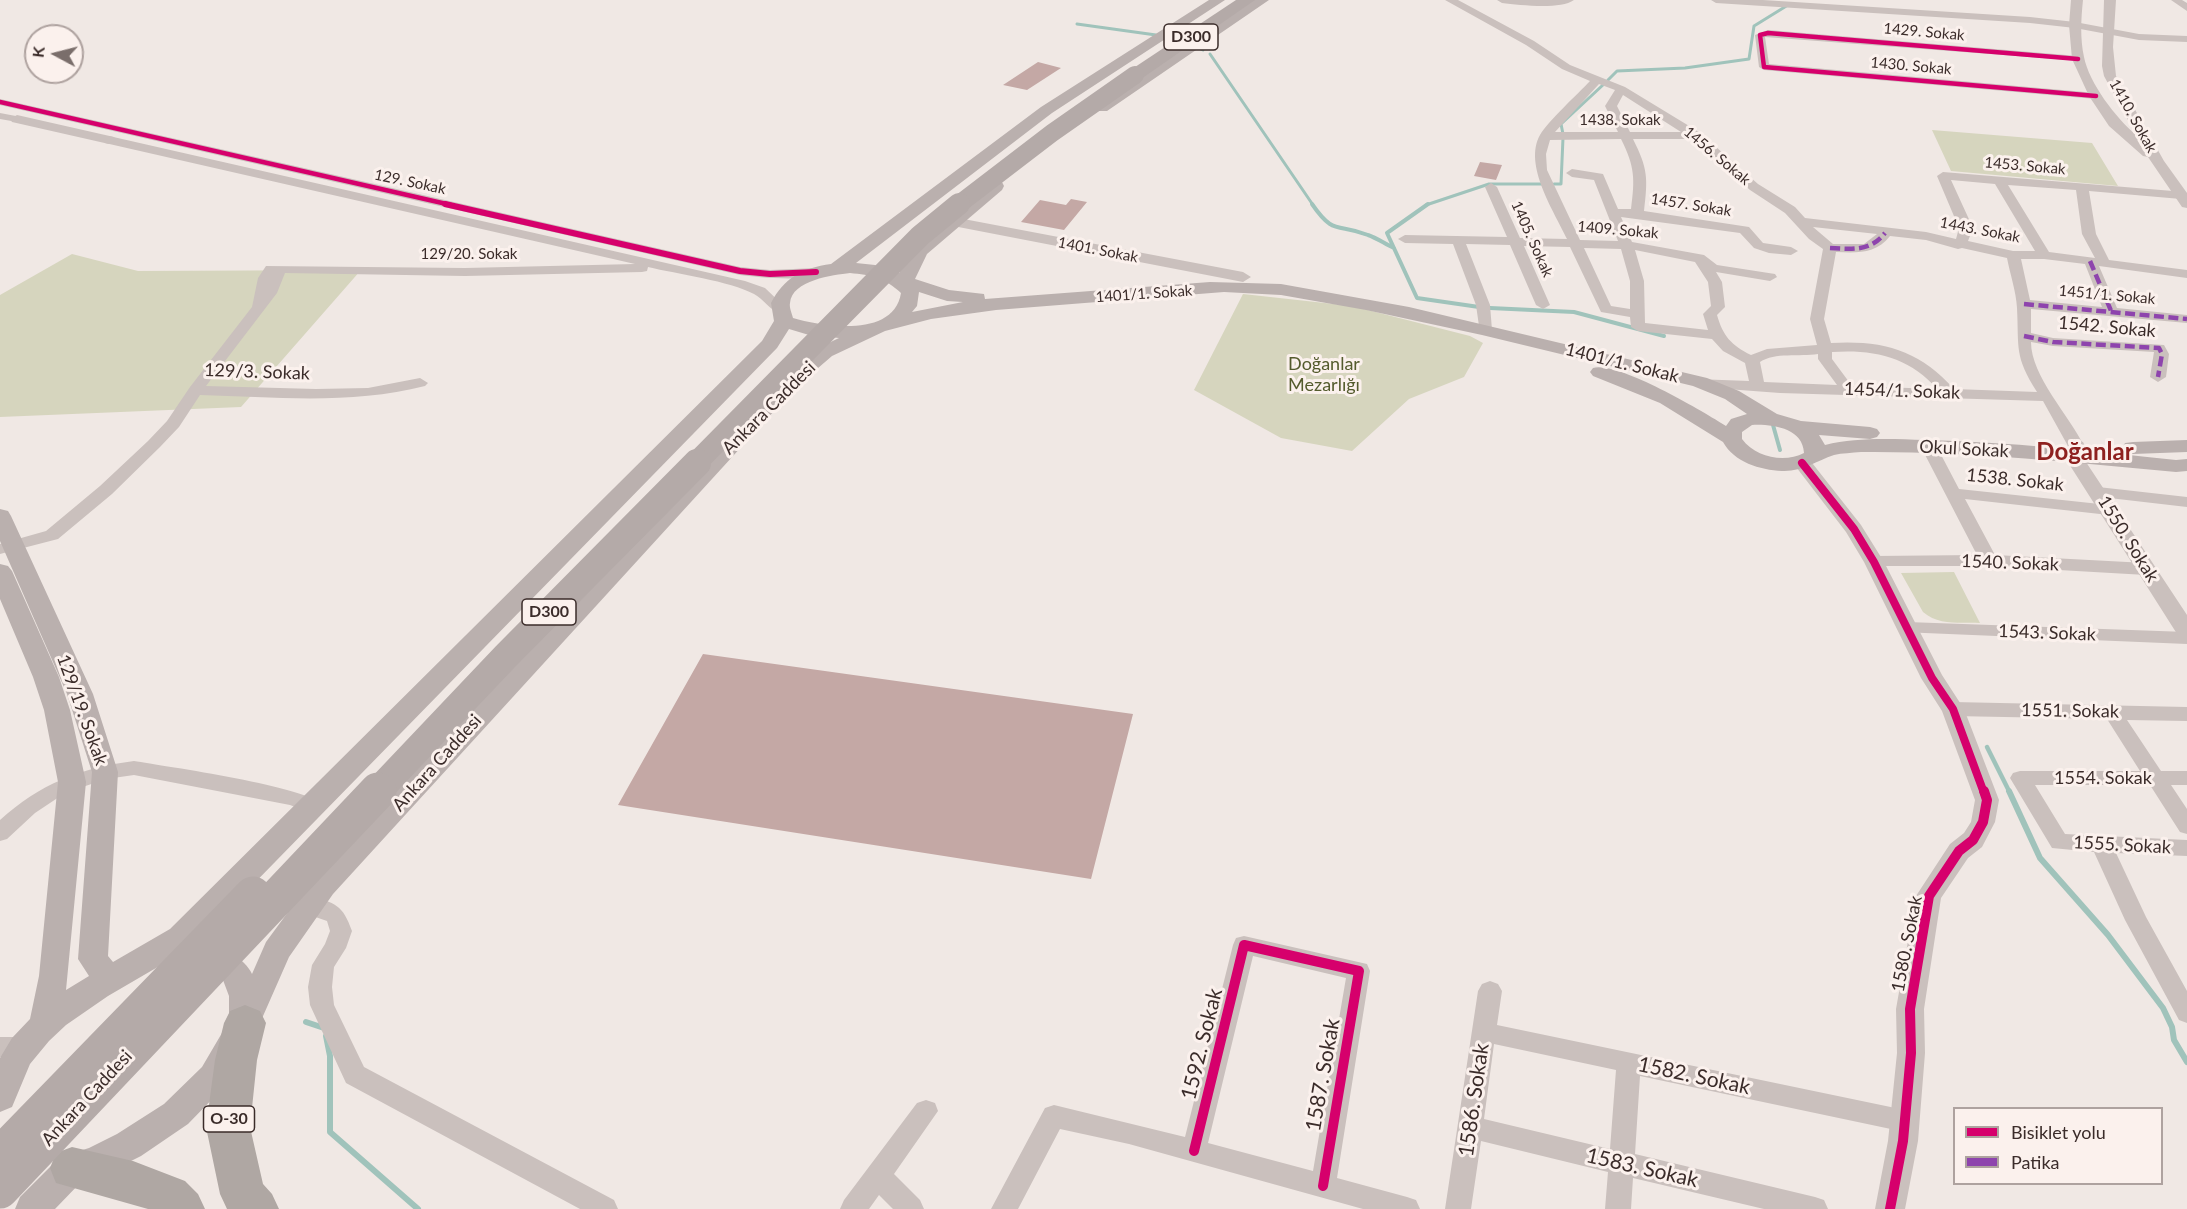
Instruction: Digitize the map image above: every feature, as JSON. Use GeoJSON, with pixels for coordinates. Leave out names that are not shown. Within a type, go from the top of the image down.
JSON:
{"type":"FeatureCollection","features":[{"type":"Feature","properties":{"kind":"highway","name":"Ankara Caddesi"},"geometry":{"type":"LineString","coordinates":[[0,1155],[875,262],[966,182],[1031,133],[1231,0]]}},
{"type":"Feature","properties":{"kind":"highway","name":"Ankara Caddesi"},"geometry":{"type":"LineString","coordinates":[[0,1190],[506,656],[920,236],[979,185],[1044,137],[1133,65],[1170,51],[1247,6]]}},
{"type":"Feature","properties":{"kind":"highway"},"geometry":{"type":"LineString","coordinates":[[1133,65],[1195,24]]}},
{"type":"Feature","properties":{"kind":"highway","name":"O-30"},"geometry":{"type":"LineString","coordinates":[[245,1023],[236,1060],[228,1127],[243,1194],[256,1209]]}},
{"type":"Feature","properties":{"kind":"highway"},"geometry":{"type":"LineString","coordinates":[[72,1168],[133,1182],[169,1196],[182,1209]]}},
{"type":"Feature","properties":{"kind":"main road","name":"Ankara Caddesi"},"geometry":{"type":"LineString","coordinates":[[837,268],[880,238],[961,172],[1026,125],[1133,65],[1218,0]]}},
{"type":"Feature","properties":{"kind":"main road","name":"Ankara Caddesi"},"geometry":{"type":"LineString","coordinates":[[905,282],[920,251],[1040,151],[1247,6],[1262,0]]}},
{"type":"Feature","properties":{"kind":"main road","name":"Ankara Caddesi"},"geometry":{"type":"LineString","coordinates":[[0,1097],[22,1040],[82,997],[181,938],[770,344],[782,315],[780,300],[788,287],[816,272],[860,267],[881,270],[905,282],[910,292],[908,306],[894,320],[825,352],[789,383],[323,886],[277,951],[245,1023],[213,1077],[176,1114],[129,1145],[95,1162],[72,1168],[32,1209]]}},
{"type":"Feature","properties":{"kind":"main road","name":"1401/1. Sokak"},"geometry":{"type":"LineString","coordinates":[[905,282],[947,295],[989,298],[1181,280],[1243,277],[1299,281],[1355,291],[1417,315]]}},
{"type":"Feature","properties":{"kind":"main road","name":"1401/1. Sokak"},"geometry":{"type":"LineString","coordinates":[[871,329],[951,309],[1237,287],[1320,296],[1417,315],[1700,382]]}},
{"type":"Feature","properties":{"kind":"main road","name":"Ankara Caddesi"},"geometry":{"type":"LineString","coordinates":[[782,315],[817,332],[834,334],[871,329]]}},
{"type":"Feature","properties":{"kind":"main road","name":"Okul Sokak"},"geometry":{"type":"LineString","coordinates":[[1485,330],[1638,386],[1667,399],[1731,438],[1736,445],[1756,459],[1784,465],[1845,447],[1929,447],[2075,451],[2183,466]]}},
{"type":"Feature","properties":{"kind":"main road"},"geometry":{"type":"LineString","coordinates":[[1700,382],[1732,395],[1770,419],[1796,427],[2075,451],[2187,446]]}},
{"type":"Feature","properties":{"kind":"main road"},"geometry":{"type":"LineString","coordinates":[[1731,438],[1732,430],[1745,420],[1770,419]]}},
{"type":"Feature","properties":{"kind":"main road"},"geometry":{"type":"LineString","coordinates":[[1796,427],[1814,441],[1816,448],[1809,459]]}},
{"type":"Feature","properties":{"kind":"main road","name":"129/19. Sokak"},"geometry":{"type":"LineString","coordinates":[[0,516],[7,548],[80,694],[105,772],[93,959],[103,972],[119,976]]}},
{"type":"Feature","properties":{"kind":"main road","name":"129/19. Sokak"},"geometry":{"type":"LineString","coordinates":[[0,571],[46,677],[57,710],[72,782],[54,976],[22,1040]]}},
{"type":"Feature","properties":{"kind":"main road"},"geometry":{"type":"LineString","coordinates":[[119,976],[163,957],[204,956],[236,972],[244,996],[245,1023]]}},
{"type":"Feature","properties":{"kind":"main road"},"geometry":{"type":"LineString","coordinates":[[0,1150],[23,1162],[72,1168]]}},
{"type":"Feature","properties":{"kind":"street","name":"1456. Sokak"},"geometry":{"type":"LineString","coordinates":[[1450,0],[1506,29],[1566,67],[1622,89],[1695,135],[1754,187],[1790,210],[1814,236],[1830,248]]}},
{"type":"Feature","properties":{"kind":"street"},"geometry":{"type":"LineString","coordinates":[[1502,0],[1530,3],[1569,0]]}},
{"type":"Feature","properties":{"kind":"street"},"geometry":{"type":"LineString","coordinates":[[1716,0],[1766,1],[2075,25],[2139,37],[2187,39]]}},
{"type":"Feature","properties":{"kind":"street","name":"1410. Sokak"},"geometry":{"type":"LineString","coordinates":[[2077,0],[2075,25],[2078,59],[2096,96],[2114,123],[2157,161]]}},
{"type":"Feature","properties":{"kind":"street","name":"1410. Sokak"},"geometry":{"type":"LineString","coordinates":[[2110,0],[2107,32],[2107,61],[2110,76],[2157,161],[2185,200]]}},
{"type":"Feature","properties":{"kind":"street"},"geometry":{"type":"LineString","coordinates":[[2176,0],[2187,8]]}},
{"type":"Feature","properties":{"kind":"street"},"geometry":{"type":"LineString","coordinates":[[1522,12],[1530,3]]}},
{"type":"Feature","properties":{"kind":"street"},"geometry":{"type":"LineString","coordinates":[[1506,29],[1514,20]]}},
{"type":"Feature","properties":{"kind":"street","name":"1429. Sokak"},"geometry":{"type":"LineString","coordinates":[[1768,33],[2078,59]]}},
{"type":"Feature","properties":{"kind":"street","name":"1430. Sokak"},"geometry":{"type":"LineString","coordinates":[[1768,33],[1760,35],[1764,67],[2096,96]]}},
{"type":"Feature","properties":{"kind":"street"},"geometry":{"type":"LineString","coordinates":[[1598,79],[1545,136],[1540,154],[1541,170],[1577,242],[1606,309],[1637,314]]}},
{"type":"Feature","properties":{"kind":"street"},"geometry":{"type":"LineString","coordinates":[[1622,89],[1611,106],[1639,163],[1641,182],[1637,214]]}},
{"type":"Feature","properties":{"kind":"street","name":"129. Sokak"},"geometry":{"type":"LineString","coordinates":[[0,102],[756,274],[816,272]]}},
{"type":"Feature","properties":{"kind":"street","name":"129. Sokak"},"geometry":{"type":"LineString","coordinates":[[0,116],[650,263],[760,291],[782,315]]}},
{"type":"Feature","properties":{"kind":"street","name":"1438. Sokak"},"geometry":{"type":"LineString","coordinates":[[1545,136],[1695,135]]}},
{"type":"Feature","properties":{"kind":"street"},"geometry":{"type":"LineString","coordinates":[[1572,173],[1599,177],[1628,245],[1637,280],[1638,327],[1715,334]]}},
{"type":"Feature","properties":{"kind":"street","name":"1453. Sokak"},"geometry":{"type":"LineString","coordinates":[[1958,245],[1964,237],[1966,228],[1943,176],[2082,187],[2185,200]]}},
{"type":"Feature","properties":{"kind":"street"},"geometry":{"type":"LineString","coordinates":[[1999,180],[2044,255]]}},
{"type":"Feature","properties":{"kind":"street","name":"1405. Sokak"},"geometry":{"type":"LineString","coordinates":[[1491,187],[1543,304]]}},
{"type":"Feature","properties":{"kind":"street"},"geometry":{"type":"LineString","coordinates":[[2082,187],[2089,234],[2105,264]]}},
{"type":"Feature","properties":{"kind":"street","name":"1457. Sokak"},"geometry":{"type":"LineString","coordinates":[[1614,214],[1637,214],[1743,230],[1750,240],[1762,248],[1791,251]]}},
{"type":"Feature","properties":{"kind":"street","name":"1401. Sokak"},"geometry":{"type":"LineString","coordinates":[[953,222],[1243,277]]}},
{"type":"Feature","properties":{"kind":"street","name":"1443. Sokak"},"geometry":{"type":"LineString","coordinates":[[1803,222],[1926,236],[1958,245],[2013,255],[2044,255],[2187,274]]}},
{"type":"Feature","properties":{"kind":"street"},"geometry":{"type":"LineString","coordinates":[[1847,389],[1828,363],[1817,319],[1830,248],[1870,248],[1878,244],[1885,233]]}},
{"type":"Feature","properties":{"kind":"street","name":"1409. Sokak"},"geometry":{"type":"LineString","coordinates":[[1405,239],[1516,240],[1628,245],[1699,258],[1713,268],[1770,277]]}},
{"type":"Feature","properties":{"kind":"street"},"geometry":{"type":"LineString","coordinates":[[1458,240],[1483,305],[1485,330]]}},
{"type":"Feature","properties":{"kind":"street"},"geometry":{"type":"LineString","coordinates":[[650,263],[662,252]]}},
{"type":"Feature","properties":{"kind":"street"},"geometry":{"type":"LineString","coordinates":[[2013,255],[2024,304],[2024,348],[2032,373],[2068,429],[2075,451]]}},
{"type":"Feature","properties":{"kind":"street"},"geometry":{"type":"LineString","coordinates":[[1699,258],[1715,282],[1718,307],[1710,314],[1715,334],[1726,349],[1752,361]]}},
{"type":"Feature","properties":{"kind":"street"},"geometry":{"type":"LineString","coordinates":[[2090,261],[2112,313]]}},
{"type":"Feature","properties":{"kind":"street","name":"129/20. Sokak"},"geometry":{"type":"LineString","coordinates":[[275,269],[477,271],[643,268],[650,263]]}},
{"type":"Feature","properties":{"kind":"street","name":"129/3. Sokak"},"geometry":{"type":"LineString","coordinates":[[195,390],[258,307],[265,279],[275,269]]}},
{"type":"Feature","properties":{"kind":"street","name":"1451/1. Sokak"},"geometry":{"type":"LineString","coordinates":[[2024,304],[2187,320]]}},
{"type":"Feature","properties":{"kind":"street","name":"1542. Sokak"},"geometry":{"type":"LineString","coordinates":[[2024,336],[2053,342],[2161,348],[2158,377]]}},
{"type":"Feature","properties":{"kind":"street"},"geometry":{"type":"LineString","coordinates":[[1752,361],[1757,356],[1773,351],[1798,352],[1846,346],[1888,350],[1904,355],[1935,375],[1949,393]]}},
{"type":"Feature","properties":{"kind":"street"},"geometry":{"type":"LineString","coordinates":[[1752,361],[1758,387]]}},
{"type":"Feature","properties":{"kind":"street","name":"1401/1. Sokak"},"geometry":{"type":"LineString","coordinates":[[1700,382],[1758,387]]}},
{"type":"Feature","properties":{"kind":"street","name":"129/3. Sokak"},"geometry":{"type":"LineString","coordinates":[[195,390],[316,394],[368,393],[420,383]]}},
{"type":"Feature","properties":{"kind":"street","name":"1454/1. Sokak"},"geometry":{"type":"LineString","coordinates":[[1758,387],[2046,397]]}},
{"type":"Feature","properties":{"kind":"street"},"geometry":{"type":"LineString","coordinates":[[7,548],[52,535],[106,490],[172,424],[195,390]]}},
{"type":"Feature","properties":{"kind":"street"},"geometry":{"type":"LineString","coordinates":[[1929,447],[1989,560]]}},
{"type":"Feature","properties":{"kind":"street","name":"1550. Sokak"},"geometry":{"type":"LineString","coordinates":[[2075,451],[2109,510],[2187,632]]}},
{"type":"Feature","properties":{"kind":"street","name":"1580. Sokak"},"geometry":{"type":"LineString","coordinates":[[1809,459],[1874,562],[1932,678],[1953,709],[1987,800],[1983,822],[1973,840],[1959,851],[1929,896],[1910,1009],[1911,1053],[1905,1121],[1890,1209]]}},
{"type":"Feature","properties":{"kind":"street"},"geometry":{"type":"LineString","coordinates":[[2098,492],[2187,502]]}},
{"type":"Feature","properties":{"kind":"street","name":"1538. Sokak"},"geometry":{"type":"LineString","coordinates":[[1953,493],[2109,510]]}},
{"type":"Feature","properties":{"kind":"street","name":"1540. Sokak"},"geometry":{"type":"LineString","coordinates":[[1874,562],[1989,560],[2146,569]]}},
{"type":"Feature","properties":{"kind":"street","name":"1543. Sokak"},"geometry":{"type":"LineString","coordinates":[[1907,628],[2187,638]]}},
{"type":"Feature","properties":{"kind":"street","name":"1551. Sokak"},"geometry":{"type":"LineString","coordinates":[[1953,709],[2187,714]]}},
{"type":"Feature","properties":{"kind":"street"},"geometry":{"type":"LineString","coordinates":[[2112,711],[2187,826]]}},
{"type":"Feature","properties":{"kind":"street"},"geometry":{"type":"LineString","coordinates":[[0,833],[28,807],[58,788],[105,772],[134,768],[294,798],[314,806]]}},
{"type":"Feature","properties":{"kind":"street","name":"1554. Sokak"},"geometry":{"type":"LineString","coordinates":[[2020,778],[2187,778]]}},
{"type":"Feature","properties":{"kind":"street","name":"1555. Sokak"},"geometry":{"type":"LineString","coordinates":[[2020,778],[2059,842],[2187,848]]}},
{"type":"Feature","properties":{"kind":"street"},"geometry":{"type":"LineString","coordinates":[[2101,843],[2136,920],[2187,1013]]}},
{"type":"Feature","properties":{"kind":"street"},"geometry":{"type":"LineString","coordinates":[[309,906],[324,909],[336,916],[341,932],[335,948],[323,965],[320,987],[322,1005],[355,1075],[605,1209]]}},
{"type":"Feature","properties":{"kind":"street","name":"1587. Sokak"},"geometry":{"type":"LineString","coordinates":[[1244,945],[1359,971],[1323,1186]]}},
{"type":"Feature","properties":{"kind":"street","name":"1592. Sokak"},"geometry":{"type":"LineString","coordinates":[[1194,1151],[1244,945]]}},
{"type":"Feature","properties":{"kind":"street","name":"1586. Sokak"},"geometry":{"type":"LineString","coordinates":[[1458,1209],[1490,991]]}},
{"type":"Feature","properties":{"kind":"street","name":"1582. Sokak"},"geometry":{"type":"LineString","coordinates":[[1484,1032],[1905,1121]]}},
{"type":"Feature","properties":{"kind":"street"},"geometry":{"type":"LineString","coordinates":[[1618,1209],[1629,1062]]}},
{"type":"Feature","properties":{"kind":"street"},"geometry":{"type":"LineString","coordinates":[[853,1209],[926,1111]]}},
{"type":"Feature","properties":{"kind":"street"},"geometry":{"type":"LineString","coordinates":[[1004,1209],[1054,1116],[1194,1151],[1407,1209]]}},
{"type":"Feature","properties":{"kind":"street","name":"1583. Sokak"},"geometry":{"type":"LineString","coordinates":[[1470,1127],[1815,1209]]}},
{"type":"Feature","properties":{"kind":"street"},"geometry":{"type":"LineString","coordinates":[[878,1176],[911,1209]]}},
{"type":"Feature","properties":{"kind":"green space"},"geometry":{"type":"Polygon","coordinates":[[[1932,130],[2092,143],[2118,186],[1951,171],[1932,130]]]}},
{"type":"Feature","properties":{"kind":"green space"},"geometry":{"type":"Polygon","coordinates":[[[72,254],[138,271],[361,270],[241,407],[0,417],[0,295],[72,254]]]}},
{"type":"Feature","properties":{"kind":"green space","name":"Doğanlar Mezarlığı"},"geometry":{"type":"Polygon","coordinates":[[[1243,294],[1352,306],[1470,336],[1483,343],[1464,377],[1409,399],[1352,451],[1281,438],[1194,390],[1243,294]]]}},
{"type":"Feature","properties":{"kind":"green space"},"geometry":{"type":"Polygon","coordinates":[[[1954,572],[1980,623],[1950,622],[1929,616],[1923,612],[1901,573],[1954,572]]]}},
{"type":"Feature","properties":{"kind":"building"},"geometry":{"type":"Polygon","coordinates":[[[1038,62],[1061,68],[1027,90],[1003,85],[1038,62]]]}},
{"type":"Feature","properties":{"kind":"building"},"geometry":{"type":"Polygon","coordinates":[[[1480,162],[1502,165],[1496,180],[1474,176],[1480,162]]]}},
{"type":"Feature","properties":{"kind":"building"},"geometry":{"type":"Polygon","coordinates":[[[1071,199],[1087,202],[1064,230],[1021,222],[1040,200],[1066,205],[1071,199]]]}},
{"type":"Feature","properties":{"kind":"building"},"geometry":{"type":"Polygon","coordinates":[[[703,654],[1133,714],[1091,879],[618,805],[703,654]]]}},
{"type":"Feature","properties":{"kind":"waterway"},"geometry":{"type":"LineString","coordinates":[[1608,80],[1617,71],[1685,68],[1749,59],[1754,26],[1788,5]]}},
{"type":"Feature","properties":{"kind":"waterway"},"geometry":{"type":"LineString","coordinates":[[1077,24],[1156,35]]}},
{"type":"Feature","properties":{"kind":"waterway"},"geometry":{"type":"LineString","coordinates":[[1199,48],[1203,50]]}},
{"type":"Feature","properties":{"kind":"waterway"},"geometry":{"type":"LineString","coordinates":[[1210,54],[1313,205]]}},
{"type":"Feature","properties":{"kind":"waterway"},"geometry":{"type":"LineString","coordinates":[[1563,134],[1561,124],[1604,84]]}},
{"type":"Feature","properties":{"kind":"waterway"},"geometry":{"type":"LineString","coordinates":[[1554,184],[1561,184],[1563,138]]}},
{"type":"Feature","properties":{"kind":"waterway"},"geometry":{"type":"LineString","coordinates":[[1427,205],[1489,184],[1544,184]]}},
{"type":"Feature","properties":{"kind":"waterway"},"geometry":{"type":"LineString","coordinates":[[1312,204],[1331,225],[1368,235],[1394,248]]}},
{"type":"Feature","properties":{"kind":"waterway"},"geometry":{"type":"LineString","coordinates":[[1394,248],[1387,233],[1427,205]]}},
{"type":"Feature","properties":{"kind":"waterway"},"geometry":{"type":"LineString","coordinates":[[1394,248],[1417,298],[1479,307]]}},
{"type":"Feature","properties":{"kind":"waterway"},"geometry":{"type":"LineString","coordinates":[[1490,308],[1574,312],[1664,336]]}},
{"type":"Feature","properties":{"kind":"waterway"},"geometry":{"type":"LineString","coordinates":[[1773,425],[1780,450]]}},
{"type":"Feature","properties":{"kind":"waterway"},"geometry":{"type":"LineString","coordinates":[[1987,747],[2009,791]]}},
{"type":"Feature","properties":{"kind":"waterway"},"geometry":{"type":"LineString","coordinates":[[2009,791],[2040,858],[2108,935],[2163,1008],[2172,1027],[2174,1040],[2187,1062]]}},
{"type":"Feature","properties":{"kind":"waterway"},"geometry":{"type":"LineString","coordinates":[[306,1022],[324,1028]]}},
{"type":"Feature","properties":{"kind":"waterway"},"geometry":{"type":"LineString","coordinates":[[326,1036],[330,1056],[330,1132],[418,1209]]}},
{"type":"Feature","properties":{"kind":"marked path"},"geometry":{"type":"LineString","coordinates":[[1830,248],[1868,247],[1880,240],[1885,233]]}},
{"type":"Feature","properties":{"kind":"marked path"},"geometry":{"type":"LineString","coordinates":[[2090,261],[2112,313]]}},
{"type":"Feature","properties":{"kind":"marked path"},"geometry":{"type":"LineString","coordinates":[[2024,304],[2187,319]]}},
{"type":"Feature","properties":{"kind":"marked path"},"geometry":{"type":"LineString","coordinates":[[2024,336],[2053,342],[2159,348],[2162,354],[2158,377]]}},
{"type":"Feature","properties":{"kind":"cycle path"},"geometry":{"type":"LineString","coordinates":[[2078,59],[1768,33],[1760,35],[1764,67],[2096,96]]}},
{"type":"Feature","properties":{"kind":"cycle path"},"geometry":{"type":"LineString","coordinates":[[0,102],[740,271],[770,274],[816,272]]}},
{"type":"Feature","properties":{"kind":"cycle path"},"geometry":{"type":"LineString","coordinates":[[1802,463],[1854,529],[1874,562],[1932,678],[1953,709],[1987,800],[1983,822],[1973,840],[1959,851],[1929,896],[1910,1009],[1911,1053],[1903,1141],[1890,1209]]}},
{"type":"Feature","properties":{"kind":"cycle path"},"geometry":{"type":"LineString","coordinates":[[1194,1151],[1244,945],[1359,971],[1323,1186]]}},
{"type":"Feature","properties":{"kind":"district","name":"Doğanlar"},"geometry":{"type":"Point","coordinates":[2085,452]}}]}
